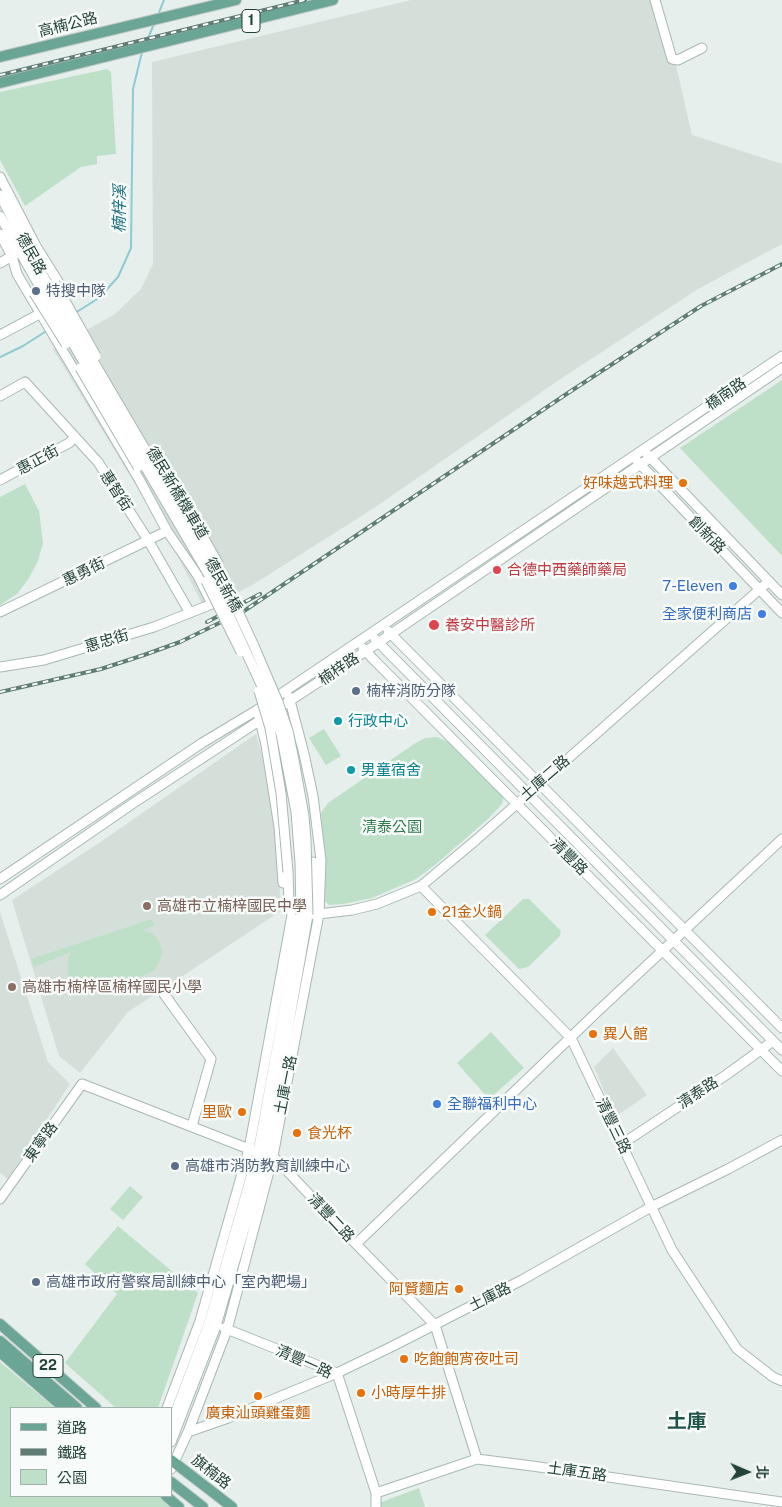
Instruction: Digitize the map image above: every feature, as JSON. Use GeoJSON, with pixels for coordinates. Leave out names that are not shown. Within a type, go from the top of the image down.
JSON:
{"type":"FeatureCollection","features":[{"type":"Feature","properties":{"kind":"main road","name":"高楠公路"},"geometry":{"type":"LineString","coordinates":[[0,57],[236,0]]}},
{"type":"Feature","properties":{"kind":"main road","name":"1"},"geometry":{"type":"LineString","coordinates":[[0,83],[333,0]]}},
{"type":"Feature","properties":{"kind":"main road","name":"22"},"geometry":{"type":"LineString","coordinates":[[0,1324],[95,1407]]}},
{"type":"Feature","properties":{"kind":"main road","name":"22"},"geometry":{"type":"LineString","coordinates":[[0,1341],[76,1407]]}},
{"type":"Feature","properties":{"kind":"main road","name":"22"},"geometry":{"type":"LineString","coordinates":[[0,1352],[63,1407]]}},
{"type":"Feature","properties":{"kind":"main road","name":"旗楠路"},"geometry":{"type":"LineString","coordinates":[[172,1464],[232,1507]]}},
{"type":"Feature","properties":{"kind":"main road"},"geometry":{"type":"LineString","coordinates":[[172,1483],[203,1507]]}},
{"type":"Feature","properties":{"kind":"main road"},"geometry":{"type":"LineString","coordinates":[[167,1497],[180,1507]]}},
{"type":"Feature","properties":{"kind":"street"},"geometry":{"type":"LineString","coordinates":[[655,0],[672,59],[678,60],[702,48]]}},
{"type":"Feature","properties":{"kind":"street","name":"德民路"},"geometry":{"type":"LineString","coordinates":[[0,177],[6,204],[22,253]]}},
{"type":"Feature","properties":{"kind":"street","name":"德民路"},"geometry":{"type":"LineString","coordinates":[[0,195],[6,204]]}},
{"type":"Feature","properties":{"kind":"street","name":"德民路"},"geometry":{"type":"LineString","coordinates":[[0,216],[45,288]]}},
{"type":"Feature","properties":{"kind":"street","name":"德民路"},"geometry":{"type":"LineString","coordinates":[[0,234],[22,253]]}},
{"type":"Feature","properties":{"kind":"street"},"geometry":{"type":"LineString","coordinates":[[0,263],[22,253]]}},
{"type":"Feature","properties":{"kind":"street"},"geometry":{"type":"LineString","coordinates":[[22,253],[45,288]]}},
{"type":"Feature","properties":{"kind":"street"},"geometry":{"type":"LineString","coordinates":[[22,253],[45,288]]}},
{"type":"Feature","properties":{"kind":"street"},"geometry":{"type":"LineString","coordinates":[[0,335],[42,316],[68,297],[22,253]]}},
{"type":"Feature","properties":{"kind":"street"},"geometry":{"type":"LineString","coordinates":[[22,253],[17,274],[139,479],[167,531]]}},
{"type":"Feature","properties":{"kind":"street","name":"德民新橋機車道"},"geometry":{"type":"LineString","coordinates":[[45,288],[132,420],[209,546],[237,596],[257,639],[288,712],[300,756],[309,815],[313,862],[313,899],[315,910],[319,914]]}},
{"type":"Feature","properties":{"kind":"street","name":"德民新橋機車道"},"geometry":{"type":"LineString","coordinates":[[45,288],[71,352],[205,578],[259,690],[270,728],[281,793],[289,903],[300,915]]}},
{"type":"Feature","properties":{"kind":"street","name":"德民新橋"},"geometry":{"type":"LineString","coordinates":[[45,288],[228,590],[278,702],[288,730],[304,816],[306,840],[300,915]]}},
{"type":"Feature","properties":{"kind":"street","name":"橋南路"},"geometry":{"type":"LineString","coordinates":[[671,431],[782,356]]}},
{"type":"Feature","properties":{"kind":"street","name":"橋南路"},"geometry":{"type":"LineString","coordinates":[[676,440],[782,368]]}},
{"type":"Feature","properties":{"kind":"street","name":"惠智街"},"geometry":{"type":"LineString","coordinates":[[0,396],[26,382],[98,462],[148,540],[190,613]]}},
{"type":"Feature","properties":{"kind":"street","name":"楠梓路"},"geometry":{"type":"LineString","coordinates":[[0,879],[202,743],[257,710],[671,431]]}},
{"type":"Feature","properties":{"kind":"street","name":"惠正街"},"geometry":{"type":"LineString","coordinates":[[0,480],[69,443],[74,437]]}},
{"type":"Feature","properties":{"kind":"street","name":"楠梓路"},"geometry":{"type":"LineString","coordinates":[[0,895],[147,794],[366,651],[676,440]]}},
{"type":"Feature","properties":{"kind":"street","name":"創新路"},"geometry":{"type":"LineString","coordinates":[[643,450],[782,595]]}},
{"type":"Feature","properties":{"kind":"street","name":"創新路"},"geometry":{"type":"LineString","coordinates":[[633,457],[782,612]]}},
{"type":"Feature","properties":{"kind":"street","name":"惠勇街"},"geometry":{"type":"LineString","coordinates":[[0,612],[167,531]]}},
{"type":"Feature","properties":{"kind":"street","name":"惠忠街"},"geometry":{"type":"LineString","coordinates":[[0,667],[44,660],[154,627],[212,604],[198,576],[167,531]]}},
{"type":"Feature","properties":{"kind":"street","name":"土庫二路"},"geometry":{"type":"LineString","coordinates":[[300,915],[352,910],[377,904],[421,886],[476,840],[769,581]]}},
{"type":"Feature","properties":{"kind":"street","name":"清豐路"},"geometry":{"type":"LineString","coordinates":[[382,625],[782,1028]]}},
{"type":"Feature","properties":{"kind":"street","name":"清豐路"},"geometry":{"type":"LineString","coordinates":[[370,633],[377,643],[782,1050]]}},
{"type":"Feature","properties":{"kind":"street","name":"清豐路"},"geometry":{"type":"LineString","coordinates":[[358,642],[782,1071]]}},
{"type":"Feature","properties":{"kind":"street","name":"土庫一路"},"geometry":{"type":"LineString","coordinates":[[172,1439],[212,1324],[261,1153],[319,914],[321,860],[318,830],[304,754],[286,690]]}},
{"type":"Feature","properties":{"kind":"street"},"geometry":{"type":"LineString","coordinates":[[257,710],[261,721],[279,827],[283,906],[300,915]]}},
{"type":"Feature","properties":{"kind":"street"},"geometry":{"type":"LineString","coordinates":[[356,1244],[684,930],[782,839]]}},
{"type":"Feature","properties":{"kind":"street","name":"清豐三路"},"geometry":{"type":"LineString","coordinates":[[421,886],[571,1038],[672,1250],[737,1349],[773,1377],[782,1381]]}},
{"type":"Feature","properties":{"kind":"street","name":"土庫一路"},"geometry":{"type":"LineString","coordinates":[[172,1464],[188,1432],[227,1330],[261,1153],[300,915]]}},
{"type":"Feature","properties":{"kind":"street","name":"土庫一路"},"geometry":{"type":"LineString","coordinates":[[167,1407],[261,1153],[300,915]]}},
{"type":"Feature","properties":{"kind":"street"},"geometry":{"type":"LineString","coordinates":[[164,994],[211,1059],[192,1126]]}},
{"type":"Feature","properties":{"kind":"street","name":"清泰路"},"geometry":{"type":"LineString","coordinates":[[622,1144],[773,1041]]}},
{"type":"Feature","properties":{"kind":"street","name":"清豐二路"},"geometry":{"type":"LineString","coordinates":[[82,1084],[261,1153],[356,1244],[435,1325],[477,1459]]}},
{"type":"Feature","properties":{"kind":"street","name":"東寧路"},"geometry":{"type":"LineString","coordinates":[[0,1199],[82,1084]]}},
{"type":"Feature","properties":{"kind":"street","name":"土庫路"},"geometry":{"type":"LineString","coordinates":[[188,1432],[228,1418],[337,1373],[435,1325],[522,1280],[651,1207],[782,1140]]}},
{"type":"Feature","properties":{"kind":"street","name":"清豐一路"},"geometry":{"type":"LineString","coordinates":[[200,1320],[337,1373],[376,1493],[376,1507]]}},
{"type":"Feature","properties":{"kind":"street","name":"土庫一路"},"geometry":{"type":"LineString","coordinates":[[172,1422],[212,1324]]}},
{"type":"Feature","properties":{"kind":"street","name":"土庫五路"},"geometry":{"type":"LineString","coordinates":[[376,1493],[477,1459],[782,1502]]}},
{"type":"Feature","properties":{"kind":"shaded area"},"geometry":{"type":"Polygon","coordinates":[[[411,0],[661,0],[692,135],[782,164],[782,244],[698,289],[559,380],[374,508],[254,584],[205,610],[172,545],[53,349],[115,314],[141,289],[153,264],[152,62],[411,0]]]}},
{"type":"Feature","properties":{"kind":"shaded area","name":"高雄市立楠梓國民中學"},"geometry":{"type":"Polygon","coordinates":[[[256,734],[263,757],[276,827],[281,911],[128,1012],[80,1073],[59,1056],[12,900],[102,841],[256,734]]]}},
{"type":"Feature","properties":{"kind":"shaded area","name":"高雄市楠梓區楠梓國民小學"},"geometry":{"type":"Polygon","coordinates":[[[0,912],[48,1062],[70,1084],[8,1179],[0,1173],[0,912]]]}},
{"type":"Feature","properties":{"kind":"shaded area"},"geometry":{"type":"Polygon","coordinates":[[[613,1048],[647,1095],[615,1117],[594,1067],[613,1048]]]}},
{"type":"Feature","properties":{"kind":"green space"},"geometry":{"type":"Polygon","coordinates":[[[107,69],[111,72],[116,154],[97,156],[97,164],[81,167],[25,206],[0,160],[0,92],[107,69]]]}},
{"type":"Feature","properties":{"kind":"green space"},"geometry":{"type":"Polygon","coordinates":[[[782,380],[782,556],[680,448],[782,380]]]}},
{"type":"Feature","properties":{"kind":"green space"},"geometry":{"type":"Polygon","coordinates":[[[25,484],[39,511],[43,543],[38,561],[29,578],[17,594],[0,605],[0,497],[25,484]]]}},
{"type":"Feature","properties":{"kind":"green space"},"geometry":{"type":"Polygon","coordinates":[[[324,729],[341,756],[326,765],[309,738],[324,729]]]}},
{"type":"Feature","properties":{"kind":"green space","name":"清泰公園"},"geometry":{"type":"Polygon","coordinates":[[[437,737],[454,744],[504,795],[502,804],[488,819],[416,879],[372,898],[329,905],[324,900],[323,893],[325,860],[321,813],[328,803],[414,744],[425,738],[437,737]]]}},
{"type":"Feature","properties":{"kind":"green space"},"geometry":{"type":"Polygon","coordinates":[[[523,899],[529,899],[561,931],[560,936],[528,967],[519,969],[485,935],[523,899]]]}},
{"type":"Feature","properties":{"kind":"green space"},"geometry":{"type":"Polygon","coordinates":[[[152,919],[154,926],[143,930],[157,938],[161,945],[161,958],[156,968],[152,972],[93,994],[78,987],[68,977],[68,958],[71,952],[34,967],[31,959],[152,919]]]}},
{"type":"Feature","properties":{"kind":"green space"},"geometry":{"type":"Polygon","coordinates":[[[491,1032],[524,1068],[489,1099],[457,1063],[491,1032]]]}},
{"type":"Feature","properties":{"kind":"green space"},"geometry":{"type":"Polygon","coordinates":[[[130,1186],[143,1197],[123,1220],[110,1209],[130,1186]]]}},
{"type":"Feature","properties":{"kind":"green space"},"geometry":{"type":"Polygon","coordinates":[[[118,1226],[198,1293],[158,1407],[115,1407],[65,1363],[117,1294],[85,1264],[118,1226]]]}},
{"type":"Feature","properties":{"kind":"green space"},"geometry":{"type":"Polygon","coordinates":[[[0,1362],[54,1407],[10,1407],[10,1497],[160,1497],[172,1507],[0,1507],[0,1362]]]}},
{"type":"Feature","properties":{"kind":"green space"},"geometry":{"type":"Polygon","coordinates":[[[419,1488],[425,1507],[378,1507],[379,1503],[419,1488]]]}},
{"type":"Feature","properties":{"kind":"waterway","name":"楠梓溪"},"geometry":{"type":"LineString","coordinates":[[158,15],[164,0]]}},
{"type":"Feature","properties":{"kind":"waterway","name":"楠梓溪"},"geometry":{"type":"LineString","coordinates":[[146,43],[154,24]]}},
{"type":"Feature","properties":{"kind":"waterway","name":"楠梓溪"},"geometry":{"type":"LineString","coordinates":[[75,313],[99,298],[118,277],[131,248],[133,89],[142,52]]}},
{"type":"Feature","properties":{"kind":"waterway","name":"楠梓溪"},"geometry":{"type":"LineString","coordinates":[[0,357],[23,346],[48,330]]}},
{"type":"Feature","properties":{"kind":"railway"},"geometry":{"type":"LineString","coordinates":[[0,75],[305,0]]}},
{"type":"Feature","properties":{"kind":"railway"},"geometry":{"type":"LineString","coordinates":[[0,692],[101,669],[144,655],[180,642],[244,611],[701,306],[782,264]]}},
{"type":"Feature","properties":{"kind":"railway"},"geometry":{"type":"LineString","coordinates":[[207,622],[260,594]]}},
{"type":"Feature","properties":{"kind":"place","name":"特搜中隊"},"geometry":{"type":"Point","coordinates":[36,291]}},
{"type":"Feature","properties":{"kind":"place","name":"好味越式料理"},"geometry":{"type":"Point","coordinates":[683,483]}},
{"type":"Feature","properties":{"kind":"place","name":"合德中西藥師藥局"},"geometry":{"type":"Point","coordinates":[497,570]}},
{"type":"Feature","properties":{"kind":"place","name":"7-Eleven"},"geometry":{"type":"Point","coordinates":[733,586]}},
{"type":"Feature","properties":{"kind":"place","name":"全家便利商店"},"geometry":{"type":"Point","coordinates":[762,614]}},
{"type":"Feature","properties":{"kind":"place","name":"養安中醫診所"},"geometry":{"type":"Point","coordinates":[434,625]}},
{"type":"Feature","properties":{"kind":"place","name":"楠梓消防分隊"},"geometry":{"type":"Point","coordinates":[356,691]}},
{"type":"Feature","properties":{"kind":"place","name":"行政中心"},"geometry":{"type":"Point","coordinates":[338,721]}},
{"type":"Feature","properties":{"kind":"place","name":"男童宿舍"},"geometry":{"type":"Point","coordinates":[351,770]}},
{"type":"Feature","properties":{"kind":"place","name":"高雄市立楠梓國民中學"},"geometry":{"type":"Point","coordinates":[147,906]}},
{"type":"Feature","properties":{"kind":"place","name":"21金火鍋"},"geometry":{"type":"Point","coordinates":[432,912]}},
{"type":"Feature","properties":{"kind":"place","name":"高雄市楠梓區楠梓國民小學"},"geometry":{"type":"Point","coordinates":[12,987]}},
{"type":"Feature","properties":{"kind":"place","name":"異人館"},"geometry":{"type":"Point","coordinates":[593,1034]}},
{"type":"Feature","properties":{"kind":"place","name":"全聯福利中心"},"geometry":{"type":"Point","coordinates":[437,1104]}},
{"type":"Feature","properties":{"kind":"place","name":"里歐"},"geometry":{"type":"Point","coordinates":[242,1112]}},
{"type":"Feature","properties":{"kind":"place","name":"食光杯"},"geometry":{"type":"Point","coordinates":[297,1133]}},
{"type":"Feature","properties":{"kind":"place","name":"高雄市消防教育訓練中心"},"geometry":{"type":"Point","coordinates":[175,1166]}},
{"type":"Feature","properties":{"kind":"place","name":"高雄市政府警察局訓練中心「室內靶場」"},"geometry":{"type":"Point","coordinates":[36,1282]}},
{"type":"Feature","properties":{"kind":"place","name":"阿賢麵店"},"geometry":{"type":"Point","coordinates":[459,1289]}},
{"type":"Feature","properties":{"kind":"place","name":"吃飽飽宵夜吐司"},"geometry":{"type":"Point","coordinates":[404,1359]}},
{"type":"Feature","properties":{"kind":"place","name":"小時厚牛排"},"geometry":{"type":"Point","coordinates":[361,1393]}},
{"type":"Feature","properties":{"kind":"place","name":"廣東汕頭雞蛋麵"},"geometry":{"type":"Point","coordinates":[258,1396]}},
{"type":"Feature","properties":{"kind":"district","name":"土庫"},"geometry":{"type":"Point","coordinates":[687,1422]}}]}
